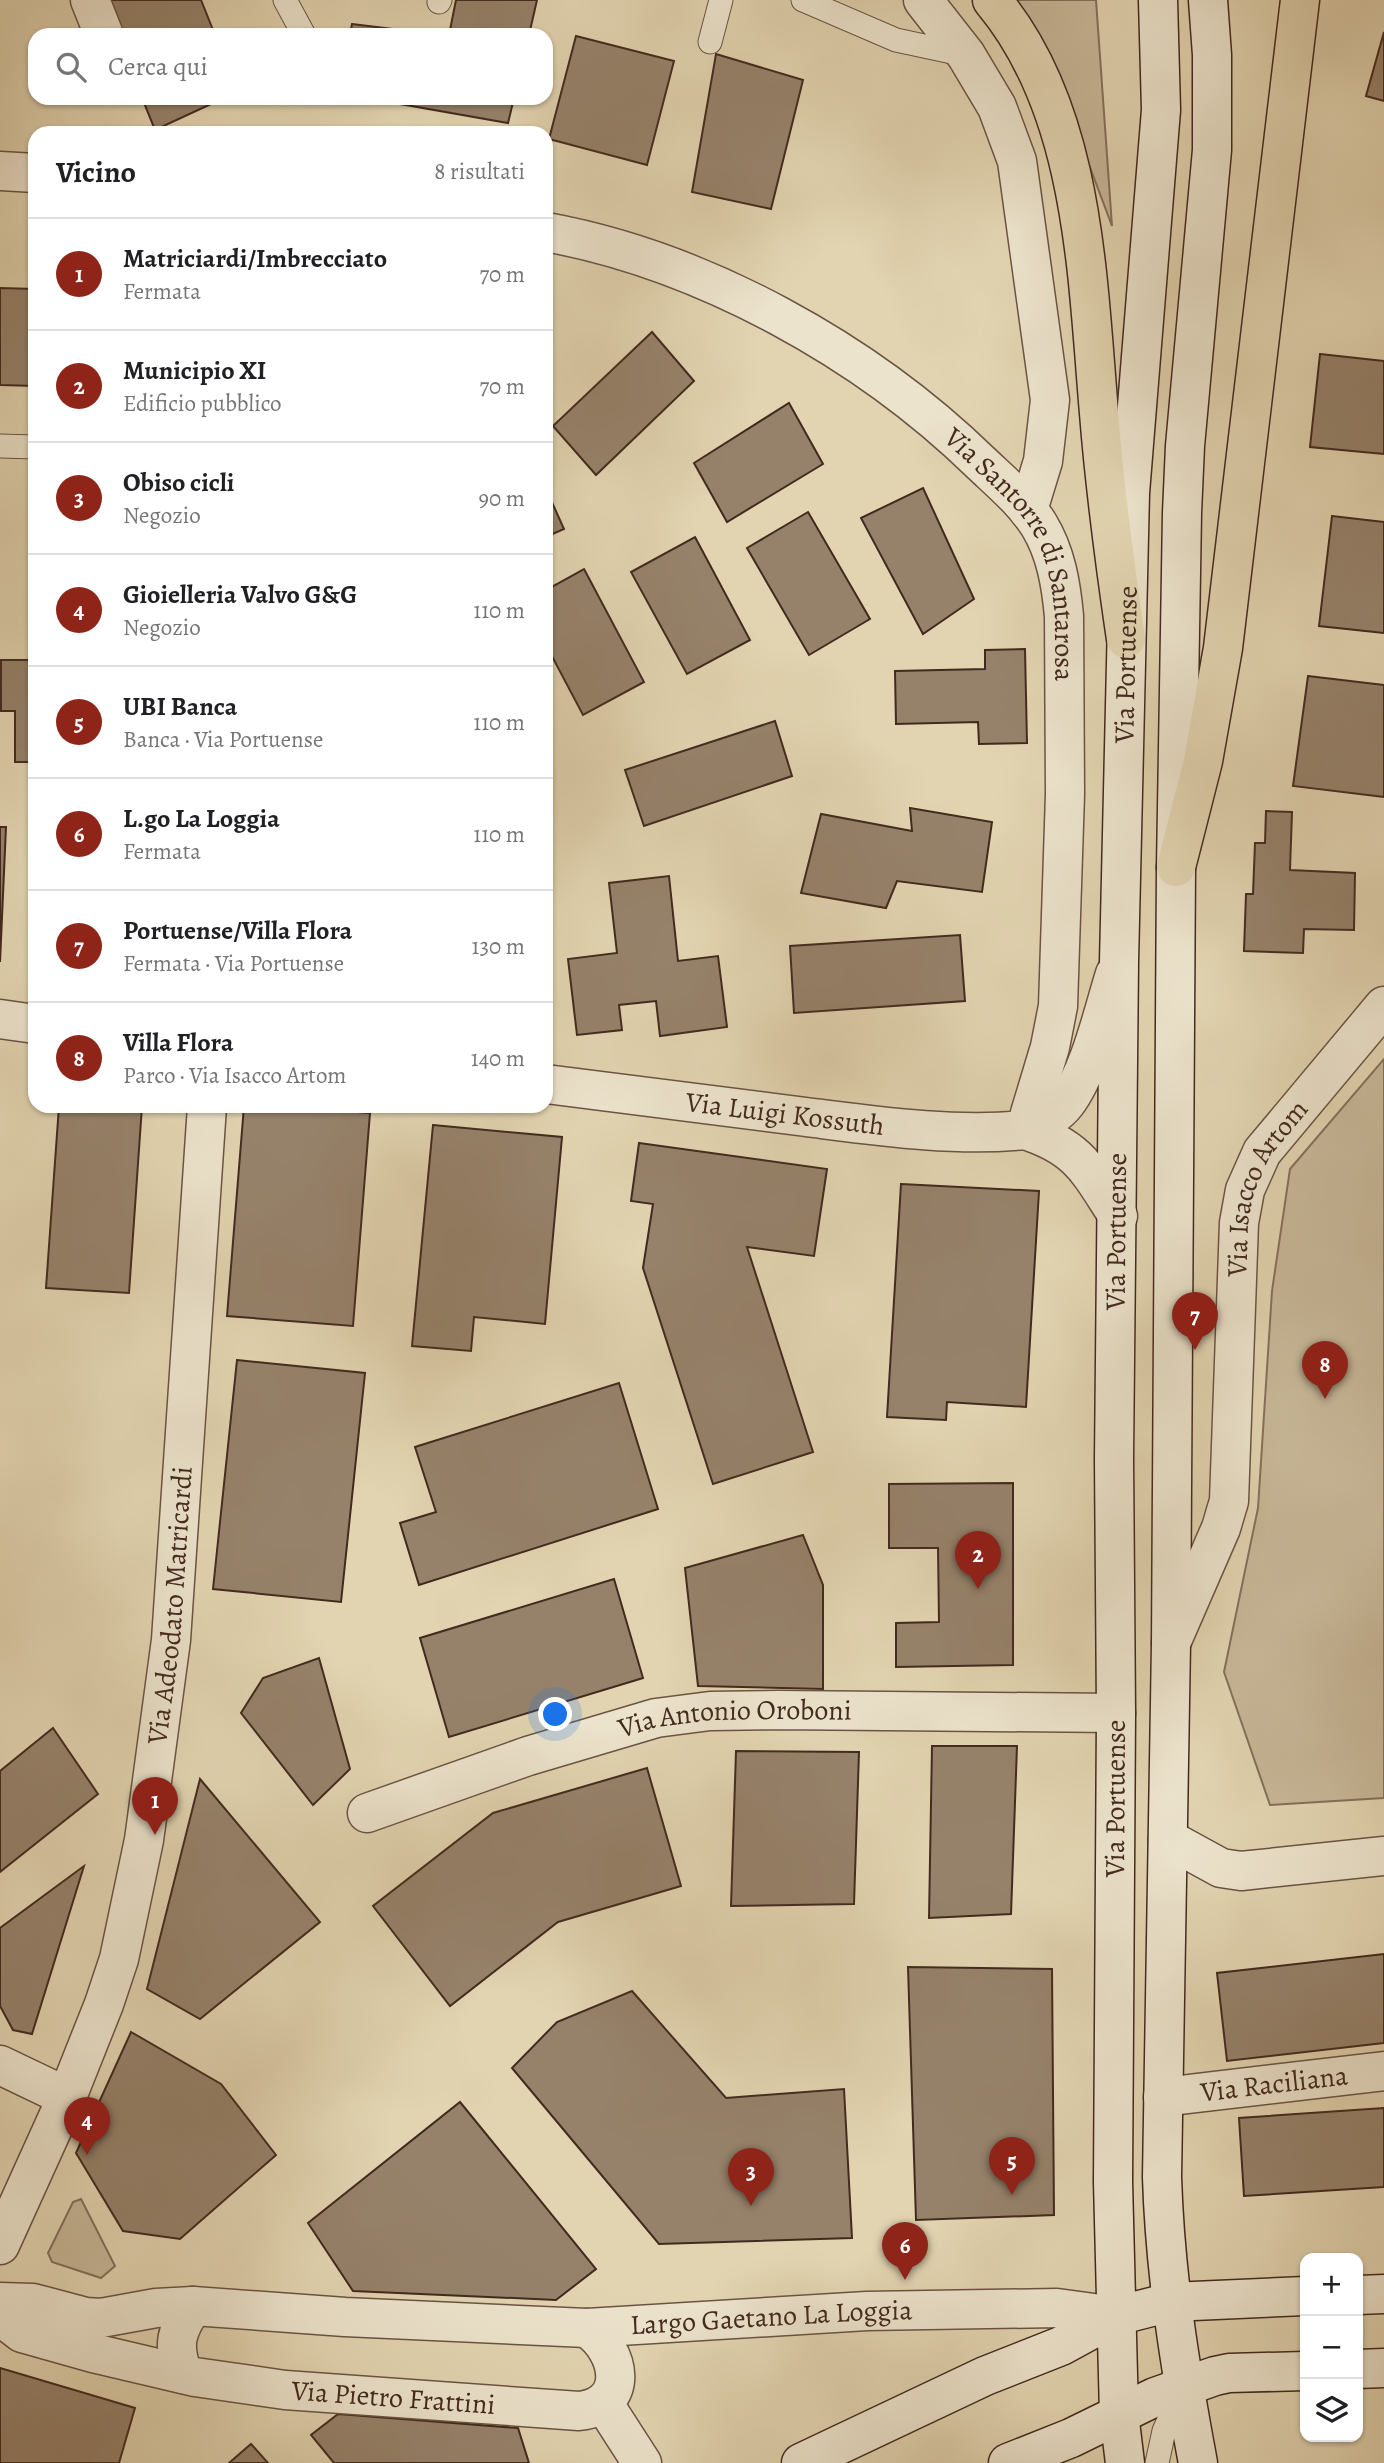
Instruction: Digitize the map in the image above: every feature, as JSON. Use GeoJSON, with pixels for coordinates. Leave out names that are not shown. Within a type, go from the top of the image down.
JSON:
{"type":"FeatureCollection","features":[{"type":"Feature","properties":{"kind":"highway"},"geometry":{"type":"LineString","coordinates":[[992,0],[1017,32],[1037,67],[1059,122],[1067,159],[1088,286],[1108,498],[1126,639]]}},
{"type":"Feature","properties":{"kind":"highway"},"geometry":{"type":"LineString","coordinates":[[1176,867],[1203,761],[1223,648],[1300,0]]}},
{"type":"Feature","properties":{"kind":"street"},"geometry":{"type":"LineString","coordinates":[[90,0],[101,28]]}},
{"type":"Feature","properties":{"kind":"street"},"geometry":{"type":"LineString","coordinates":[[923,0],[967,55],[997,107],[1017,161],[1050,400],[1043,461],[1028,510]]}},
{"type":"Feature","properties":{"kind":"street","name":"Via Portuense"},"geometry":{"type":"LineString","coordinates":[[1158,0],[1161,110],[1130,493],[1119,962],[1114,1459],[1116,1713],[1113,2154],[1143,2309],[1169,2392],[1198,2463]]}},
{"type":"Feature","properties":{"kind":"street","name":"Via Portuense"},"geometry":{"type":"LineString","coordinates":[[1125,2463],[1119,2414],[1143,2309],[1164,2242],[1163,2097],[1171,1643],[1176,867],[1185,446],[1208,204],[1213,98],[1208,0]]}},
{"type":"Feature","properties":{"kind":"street"},"geometry":{"type":"LineString","coordinates":[[0,171],[28,173]]}},
{"type":"Feature","properties":{"kind":"street","name":"Via Santorre di Santarosa"},"geometry":{"type":"LineString","coordinates":[[553,234],[627,253],[684,273],[808,333],[923,411],[976,457],[1028,510],[1044,534],[1055,560],[1064,616],[1065,794],[1058,1006],[1044,1070],[1025,1130]]}},
{"type":"Feature","properties":{"kind":"street","name":"Via Luigi Kossuth"},"geometry":{"type":"LineString","coordinates":[[1025,1130],[1055,1114],[1074,1091],[1088,1058],[1119,962]]}},
{"type":"Feature","properties":{"kind":"street","name":"Via Isacco Artom"},"geometry":{"type":"LineString","coordinates":[[1171,1643],[1222,1528],[1229,1501],[1239,1223],[1245,1190],[1254,1166],[1273,1136],[1384,1006]]}},
{"type":"Feature","properties":{"kind":"street"},"geometry":{"type":"LineString","coordinates":[[0,1019],[28,1023]]}},
{"type":"Feature","properties":{"kind":"street","name":"Via Luigi Kossuth"},"geometry":{"type":"LineString","coordinates":[[553,1085],[874,1125],[975,1132],[1025,1130],[1048,1138],[1070,1151],[1091,1175],[1118,1216]]}},
{"type":"Feature","properties":{"kind":"street","name":"Via Adeodato Matricardi"},"geometry":{"type":"LineString","coordinates":[[0,2245],[104,2004],[119,1959],[145,1840],[171,1640],[207,1113]]}},
{"type":"Feature","properties":{"kind":"street","name":"Via Antonio Oroboni"},"geometry":{"type":"LineString","coordinates":[[367,1813],[528,1756],[656,1718],[710,1711],[778,1710],[1116,1713]]}},
{"type":"Feature","properties":{"kind":"street"},"geometry":{"type":"LineString","coordinates":[[1168,1839],[1221,1868],[1241,1871],[1384,1856]]}},
{"type":"Feature","properties":{"kind":"street"},"geometry":{"type":"LineString","coordinates":[[0,2065],[66,2097]]}},
{"type":"Feature","properties":{"kind":"street","name":"Via Raciliana"},"geometry":{"type":"LineString","coordinates":[[1163,2097],[1384,2071]]}},
{"type":"Feature","properties":{"kind":"street"},"geometry":{"type":"LineString","coordinates":[[1363,2295],[1384,2294]]}},
{"type":"Feature","properties":{"kind":"street","name":"Largo Gaetano La Loggia"},"geometry":{"type":"LineString","coordinates":[[587,2328],[894,2311],[1143,2309],[1300,2296]]}},
{"type":"Feature","properties":{"kind":"street"},"geometry":{"type":"LineString","coordinates":[[0,2302],[33,2303],[86,2317],[101,2318],[156,2308],[193,2306],[345,2317],[587,2328]]}},
{"type":"Feature","properties":{"kind":"street"},"geometry":{"type":"LineString","coordinates":[[183,2375],[176,2344],[178,2333],[193,2306]]}},
{"type":"Feature","properties":{"kind":"street"},"geometry":{"type":"LineString","coordinates":[[801,2463],[985,2376],[1143,2309]]}},
{"type":"Feature","properties":{"kind":"street","name":"Via Pietro Frattini"},"geometry":{"type":"LineString","coordinates":[[0,2316],[22,2333],[183,2375],[285,2390],[579,2411],[604,2404]]}},
{"type":"Feature","properties":{"kind":"street","name":"Largo Gaetano La Loggia"},"geometry":{"type":"LineString","coordinates":[[587,2328],[606,2344],[612,2358],[615,2384],[604,2404]]}},
{"type":"Feature","properties":{"kind":"street"},"geometry":{"type":"LineString","coordinates":[[1363,2369],[1384,2368]]}},
{"type":"Feature","properties":{"kind":"street"},"geometry":{"type":"LineString","coordinates":[[1008,2463],[1071,2438],[1169,2392],[1229,2373],[1300,2371]]}},
{"type":"Feature","properties":{"kind":"street"},"geometry":{"type":"LineString","coordinates":[[604,2404],[642,2463]]}},
{"type":"Feature","properties":{"kind":"lane"},"geometry":{"type":"LineString","coordinates":[[285,0],[300,28]]}},
{"type":"Feature","properties":{"kind":"lane"},"geometry":{"type":"LineString","coordinates":[[710,42],[721,0]]}},
{"type":"Feature","properties":{"kind":"lane"},"geometry":{"type":"LineString","coordinates":[[803,0],[896,40],[967,55]]}},
{"type":"Feature","properties":{"kind":"lane"},"geometry":{"type":"LineString","coordinates":[[0,446],[28,447]]}},
{"type":"Feature","properties":{"kind":"lane"},"geometry":{"type":"LineString","coordinates":[[1157,2463],[1169,2392]]}},
{"type":"Feature","properties":{"kind":"shaded area"},"geometry":{"type":"Polygon","coordinates":[[[1011,0],[1096,0],[1112,226],[1082,146],[1011,0]]]}},
{"type":"Feature","properties":{"kind":"shaded area"},"geometry":{"type":"Polygon","coordinates":[[[1384,1059],[1384,1798],[1270,1805],[1224,1672],[1258,1508],[1272,1291],[1290,1169],[1384,1059]]]}},
{"type":"Feature","properties":{"kind":"shaded area"},"geometry":{"type":"Polygon","coordinates":[[[81,2199],[115,2266],[101,2278],[52,2262],[48,2253],[73,2202],[81,2199]]]}},
{"type":"Feature","properties":{"kind":"building"},"geometry":{"type":"Polygon","coordinates":[[[102,0],[201,0],[212,28],[113,28],[102,0]]]}},
{"type":"Feature","properties":{"kind":"building"},"geometry":{"type":"Polygon","coordinates":[[[456,0],[537,0],[531,28],[450,28],[456,0]]]}},
{"type":"Feature","properties":{"kind":"building"},"geometry":{"type":"Polygon","coordinates":[[[352,24],[385,28],[351,28],[352,24]]]}},
{"type":"Feature","properties":{"kind":"building"},"geometry":{"type":"Polygon","coordinates":[[[1384,32],[1384,101],[1366,96],[1384,32]]]}},
{"type":"Feature","properties":{"kind":"building"},"geometry":{"type":"Polygon","coordinates":[[[576,36],[674,61],[647,165],[553,140],[552,126],[576,36]]]}},
{"type":"Feature","properties":{"kind":"building"},"geometry":{"type":"Polygon","coordinates":[[[716,54],[803,80],[771,209],[692,192],[716,54]]]}},
{"type":"Feature","properties":{"kind":"building"},"geometry":{"type":"Polygon","coordinates":[[[145,105],[209,105],[164,126],[153,126],[145,105]]]}},
{"type":"Feature","properties":{"kind":"building"},"geometry":{"type":"Polygon","coordinates":[[[406,105],[512,105],[508,123],[406,105]]]}},
{"type":"Feature","properties":{"kind":"building"},"geometry":{"type":"Polygon","coordinates":[[[0,288],[28,289],[28,386],[0,385],[0,288]]]}},
{"type":"Feature","properties":{"kind":"building"},"geometry":{"type":"Polygon","coordinates":[[[652,332],[694,381],[596,475],[553,426],[652,332]]]}},
{"type":"Feature","properties":{"kind":"building"},"geometry":{"type":"Polygon","coordinates":[[[1320,354],[1384,361],[1384,454],[1310,447],[1320,354]]]}},
{"type":"Feature","properties":{"kind":"building"},"geometry":{"type":"Polygon","coordinates":[[[789,403],[823,464],[727,522],[694,463],[789,403]]]}},
{"type":"Feature","properties":{"kind":"building"},"geometry":{"type":"Polygon","coordinates":[[[923,488],[974,599],[923,634],[861,518],[923,488]]]}},
{"type":"Feature","properties":{"kind":"building"},"geometry":{"type":"Polygon","coordinates":[[[553,505],[564,529],[553,534],[553,505]]]}},
{"type":"Feature","properties":{"kind":"building"},"geometry":{"type":"Polygon","coordinates":[[[808,512],[870,619],[809,655],[747,548],[808,512]]]}},
{"type":"Feature","properties":{"kind":"building"},"geometry":{"type":"Polygon","coordinates":[[[1332,516],[1384,522],[1384,633],[1319,626],[1332,516]]]}},
{"type":"Feature","properties":{"kind":"building"},"geometry":{"type":"Polygon","coordinates":[[[695,537],[750,640],[687,674],[631,572],[695,537]]]}},
{"type":"Feature","properties":{"kind":"building"},"geometry":{"type":"Polygon","coordinates":[[[584,569],[644,682],[583,715],[553,658],[553,586],[584,569]]]}},
{"type":"Feature","properties":{"kind":"building"},"geometry":{"type":"Polygon","coordinates":[[[1025,649],[1027,743],[979,744],[978,722],[896,724],[895,671],[985,669],[985,650],[1025,649]]]}},
{"type":"Feature","properties":{"kind":"building"},"geometry":{"type":"Polygon","coordinates":[[[1,660],[28,660],[28,762],[15,762],[15,711],[1,711],[1,660]]]}},
{"type":"Feature","properties":{"kind":"building"},"geometry":{"type":"Polygon","coordinates":[[[1308,676],[1384,685],[1384,797],[1293,786],[1308,676]]]}},
{"type":"Feature","properties":{"kind":"building"},"geometry":{"type":"Polygon","coordinates":[[[775,721],[792,776],[644,826],[625,770],[775,721]]]}},
{"type":"Feature","properties":{"kind":"building"},"geometry":{"type":"Polygon","coordinates":[[[910,808],[992,822],[982,892],[897,881],[886,908],[801,893],[821,814],[912,831],[910,808]]]}},
{"type":"Feature","properties":{"kind":"building"},"geometry":{"type":"Polygon","coordinates":[[[1266,811],[1292,812],[1290,870],[1355,873],[1354,930],[1304,929],[1303,953],[1244,951],[1246,894],[1253,894],[1255,843],[1265,843],[1266,811]]]}},
{"type":"Feature","properties":{"kind":"building"},"geometry":{"type":"Polygon","coordinates":[[[0,827],[6,827],[0,962],[0,827]]]}},
{"type":"Feature","properties":{"kind":"building"},"geometry":{"type":"Polygon","coordinates":[[[669,876],[678,961],[718,956],[727,1027],[660,1036],[656,1001],[619,1005],[622,1030],[577,1035],[568,959],[617,953],[609,883],[669,876]]]}},
{"type":"Feature","properties":{"kind":"building"},"geometry":{"type":"Polygon","coordinates":[[[960,935],[965,1001],[794,1013],[790,946],[960,935]]]}},
{"type":"Feature","properties":{"kind":"building"},"geometry":{"type":"Polygon","coordinates":[[[58,1113],[142,1113],[129,1293],[46,1288],[58,1113]]]}},
{"type":"Feature","properties":{"kind":"building"},"geometry":{"type":"Polygon","coordinates":[[[243,1113],[370,1113],[353,1326],[227,1316],[243,1113]]]}},
{"type":"Feature","properties":{"kind":"building"},"geometry":{"type":"Polygon","coordinates":[[[433,1125],[562,1137],[545,1324],[474,1317],[471,1351],[412,1346],[433,1125]]]}},
{"type":"Feature","properties":{"kind":"building"},"geometry":{"type":"Polygon","coordinates":[[[639,1143],[827,1169],[814,1256],[747,1247],[813,1452],[713,1484],[643,1268],[653,1204],[631,1201],[639,1143]]]}},
{"type":"Feature","properties":{"kind":"building"},"geometry":{"type":"Polygon","coordinates":[[[901,1184],[1039,1191],[1026,1407],[947,1402],[946,1420],[887,1417],[901,1184]]]}},
{"type":"Feature","properties":{"kind":"building"},"geometry":{"type":"Polygon","coordinates":[[[237,1360],[365,1373],[341,1602],[213,1589],[237,1360]]]}},
{"type":"Feature","properties":{"kind":"building"},"geometry":{"type":"Polygon","coordinates":[[[619,1383],[658,1509],[419,1585],[400,1523],[436,1512],[415,1447],[619,1383]]]}},
{"type":"Feature","properties":{"kind":"building"},"geometry":{"type":"Polygon","coordinates":[[[1013,1483],[1013,1665],[896,1667],[896,1623],[939,1622],[938,1548],[889,1548],[889,1484],[1013,1483]]]}},
{"type":"Feature","properties":{"kind":"building"},"geometry":{"type":"Polygon","coordinates":[[[803,1535],[823,1585],[823,1689],[698,1686],[685,1568],[803,1535]]]}},
{"type":"Feature","properties":{"kind":"building"},"geometry":{"type":"Polygon","coordinates":[[[614,1579],[643,1678],[449,1737],[420,1638],[614,1579]]]}},
{"type":"Feature","properties":{"kind":"building"},"geometry":{"type":"Polygon","coordinates":[[[319,1658],[350,1769],[313,1805],[241,1713],[263,1678],[319,1658]]]}},
{"type":"Feature","properties":{"kind":"building"},"geometry":{"type":"Polygon","coordinates":[[[53,1728],[98,1794],[0,1872],[0,1771],[53,1728]]]}},
{"type":"Feature","properties":{"kind":"building"},"geometry":{"type":"Polygon","coordinates":[[[932,1746],[1017,1746],[1011,1914],[929,1918],[932,1746]]]}},
{"type":"Feature","properties":{"kind":"building"},"geometry":{"type":"Polygon","coordinates":[[[736,1751],[859,1752],[854,1904],[731,1906],[736,1751]]]}},
{"type":"Feature","properties":{"kind":"building"},"geometry":{"type":"Polygon","coordinates":[[[647,1768],[681,1886],[558,1922],[450,2006],[373,1906],[493,1813],[647,1768]]]}},
{"type":"Feature","properties":{"kind":"building"},"geometry":{"type":"Polygon","coordinates":[[[200,1779],[320,1922],[200,2019],[147,1989],[200,1779]]]}},
{"type":"Feature","properties":{"kind":"building"},"geometry":{"type":"Polygon","coordinates":[[[84,1866],[32,2034],[13,2030],[0,2006],[0,1928],[84,1866]]]}},
{"type":"Feature","properties":{"kind":"building"},"geometry":{"type":"Polygon","coordinates":[[[1384,1954],[1384,2043],[1227,2061],[1217,1973],[1384,1954]]]}},
{"type":"Feature","properties":{"kind":"building"},"geometry":{"type":"Polygon","coordinates":[[[908,1967],[1052,1969],[1054,2215],[916,2220],[908,1967]]]}},
{"type":"Feature","properties":{"kind":"building"},"geometry":{"type":"Polygon","coordinates":[[[632,1991],[726,2098],[844,2089],[852,2238],[659,2244],[512,2068],[557,2022],[632,1991]]]}},
{"type":"Feature","properties":{"kind":"building"},"geometry":{"type":"Polygon","coordinates":[[[131,2032],[221,2084],[276,2155],[180,2239],[123,2231],[76,2153],[131,2032]]]}},
{"type":"Feature","properties":{"kind":"building"},"geometry":{"type":"Polygon","coordinates":[[[460,2102],[596,2269],[556,2300],[353,2291],[308,2223],[460,2102]]]}},
{"type":"Feature","properties":{"kind":"building"},"geometry":{"type":"Polygon","coordinates":[[[1384,2108],[1384,2187],[1244,2196],[1239,2118],[1384,2108]]]}},
{"type":"Feature","properties":{"kind":"building"},"geometry":{"type":"Polygon","coordinates":[[[0,2368],[135,2408],[119,2463],[0,2463],[0,2368]]]}},
{"type":"Feature","properties":{"kind":"building"},"geometry":{"type":"Polygon","coordinates":[[[338,2414],[518,2428],[529,2463],[334,2463],[311,2435],[338,2414]]]}},
{"type":"Feature","properties":{"kind":"building"},"geometry":{"type":"Polygon","coordinates":[[[251,2444],[268,2463],[229,2463],[251,2444]]]}},
{"type":"Feature","properties":{"kind":"place","name":"Portuense/Villa Flora"},"geometry":{"type":"Point","coordinates":[1195,1350]}},
{"type":"Feature","properties":{"kind":"place","name":"Villa Flora"},"geometry":{"type":"Point","coordinates":[1325,1399]}},
{"type":"Feature","properties":{"kind":"place","name":"Municipio XI"},"geometry":{"type":"Point","coordinates":[978,1589]}},
{"type":"Feature","properties":{"kind":"place","name":"Matriciardi/Imbrecciato"},"geometry":{"type":"Point","coordinates":[155,1835]}},
{"type":"Feature","properties":{"kind":"place","name":"Gioielleria Valvo G&G"},"geometry":{"type":"Point","coordinates":[87,2155]}},
{"type":"Feature","properties":{"kind":"place","name":"UBI Banca"},"geometry":{"type":"Point","coordinates":[1012,2195]}},
{"type":"Feature","properties":{"kind":"place","name":"Obiso cicli"},"geometry":{"type":"Point","coordinates":[751,2206]}},
{"type":"Feature","properties":{"kind":"place","name":"L.go La Loggia"},"geometry":{"type":"Point","coordinates":[905,2280]}}]}
